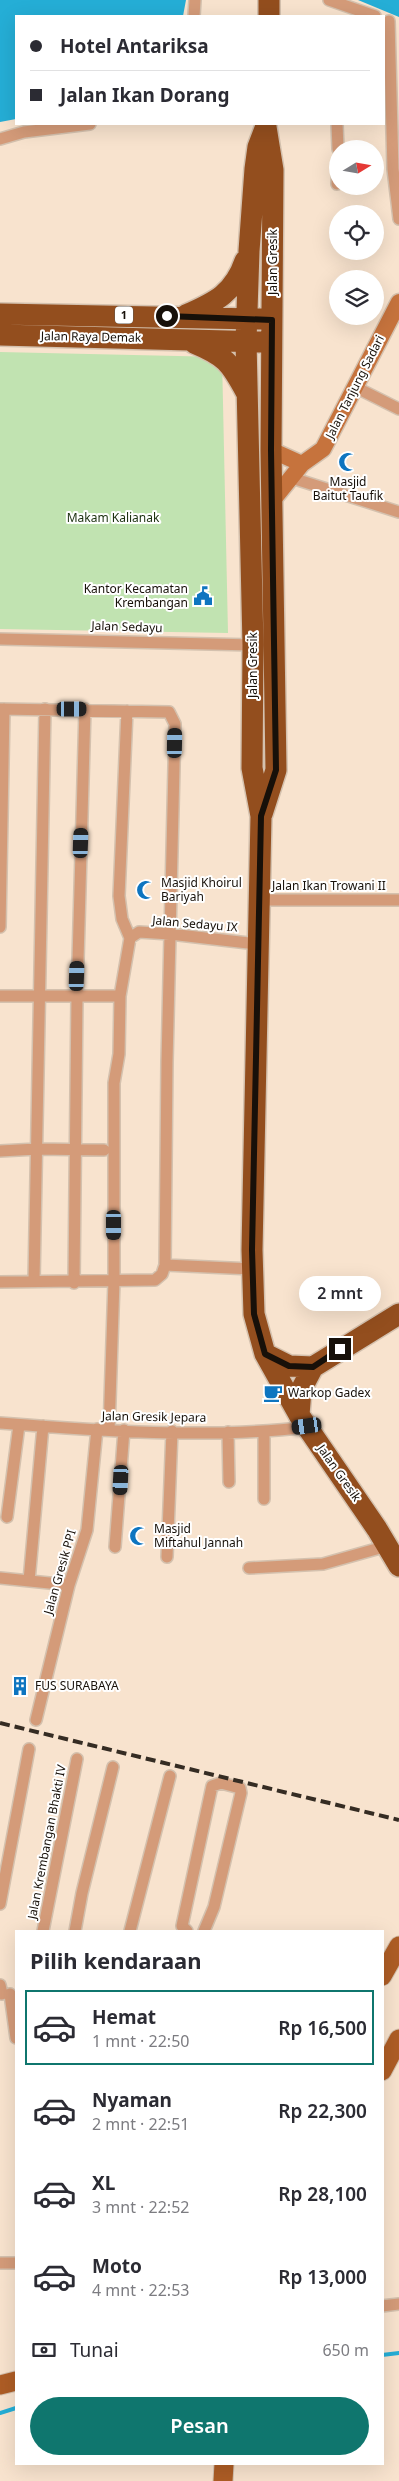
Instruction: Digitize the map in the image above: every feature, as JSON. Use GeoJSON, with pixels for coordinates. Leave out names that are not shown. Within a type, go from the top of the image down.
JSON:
{"type":"FeatureCollection","features":[{"type":"Feature","properties":{"kind":"highway"},"geometry":{"type":"LineString","coordinates":[[269,0],[269,15]]}},
{"type":"Feature","properties":{"kind":"highway","name":"Jalan Gresik"},"geometry":{"type":"LineString","coordinates":[[266,125],[256,157],[249,251],[246,341],[253,645],[252,768],[261,816],[252,1269],[254,1314],[265,1354],[303,1420],[399,1566]]}},
{"type":"Feature","properties":{"kind":"highway","name":"Jalan Gresik"},"geometry":{"type":"LineString","coordinates":[[261,816],[276,770],[271,450],[273,170],[266,125]]}},
{"type":"Feature","properties":{"kind":"highway"},"geometry":{"type":"LineString","coordinates":[[183,316],[207,306],[229,290],[239,278],[249,251]]}},
{"type":"Feature","properties":{"kind":"highway","name":"Jalan Raya Demak"},"geometry":{"type":"LineString","coordinates":[[0,314],[183,316],[272,320]]}},
{"type":"Feature","properties":{"kind":"highway","name":"Jalan Raya Demak"},"geometry":{"type":"LineString","coordinates":[[0,335],[271,342]]}},
{"type":"Feature","properties":{"kind":"highway"},"geometry":{"type":"LineString","coordinates":[[185,339],[221,356],[233,369],[248,394]]}},
{"type":"Feature","properties":{"kind":"highway"},"geometry":{"type":"LineString","coordinates":[[303,1420],[302,1390],[313,1367],[399,1314]]}},
{"type":"Feature","properties":{"kind":"highway"},"geometry":{"type":"LineString","coordinates":[[265,1354],[289,1366],[313,1367]]}},
{"type":"Feature","properties":{"kind":"main road"},"geometry":{"type":"LineString","coordinates":[[384,2066],[398,2042]]}},
{"type":"Feature","properties":{"kind":"main road"},"geometry":{"type":"LineString","coordinates":[[0,2384],[15,2381]]}},
{"type":"Feature","properties":{"kind":"main road"},"geometry":{"type":"LineString","coordinates":[[223,2481],[224,2465]]}},
{"type":"Feature","properties":{"kind":"street"},"geometry":{"type":"LineString","coordinates":[[194,15],[195,0]]}},
{"type":"Feature","properties":{"kind":"street"},"geometry":{"type":"LineString","coordinates":[[329,0],[372,15]]}},
{"type":"Feature","properties":{"kind":"street"},"geometry":{"type":"LineString","coordinates":[[340,15],[341,4]]}},
{"type":"Feature","properties":{"kind":"street"},"geometry":{"type":"LineString","coordinates":[[390,22],[393,177],[399,219]]}},
{"type":"Feature","properties":{"kind":"street"},"geometry":{"type":"LineString","coordinates":[[0,139],[24,132],[82,125]]}},
{"type":"Feature","properties":{"kind":"street"},"geometry":{"type":"LineString","coordinates":[[337,125],[338,140]]}},
{"type":"Feature","properties":{"kind":"street","name":"Jalan Tanjung Sadari"},"geometry":{"type":"LineString","coordinates":[[273,500],[302,464],[323,449],[399,302]]}},
{"type":"Feature","properties":{"kind":"street"},"geometry":{"type":"LineString","coordinates":[[355,387],[399,409]]}},
{"type":"Feature","properties":{"kind":"street"},"geometry":{"type":"LineString","coordinates":[[271,450],[302,464]]}},
{"type":"Feature","properties":{"kind":"street"},"geometry":{"type":"LineString","coordinates":[[292,478],[399,512]]}},
{"type":"Feature","properties":{"kind":"street","name":"Jalan Sedayu"},"geometry":{"type":"LineString","coordinates":[[0,639],[253,645]]}},
{"type":"Feature","properties":{"kind":"street"},"geometry":{"type":"LineString","coordinates":[[0,927],[2,709],[86,709],[169,712],[175,724],[165,1265],[162,1274],[155,1280],[74,1283],[0,1282]]}},
{"type":"Feature","properties":{"kind":"street"},"geometry":{"type":"LineString","coordinates":[[34,1282],[46,709]]}},
{"type":"Feature","properties":{"kind":"street"},"geometry":{"type":"LineString","coordinates":[[74,1283],[77,996],[86,709]]}},
{"type":"Feature","properties":{"kind":"street"},"geometry":{"type":"LineString","coordinates":[[110,1430],[114,1281],[114,1083],[119,1054],[120,996],[130,938],[122,919],[119,896],[127,711]]}},
{"type":"Feature","properties":{"kind":"street","name":"Jalan Ikan Trowani II"},"geometry":{"type":"LineString","coordinates":[[258,900],[399,900]]}},
{"type":"Feature","properties":{"kind":"street","name":"Jalan Sedayu IX"},"geometry":{"type":"LineString","coordinates":[[130,938],[139,932],[257,944]]}},
{"type":"Feature","properties":{"kind":"street"},"geometry":{"type":"LineString","coordinates":[[0,996],[120,996]]}},
{"type":"Feature","properties":{"kind":"street"},"geometry":{"type":"LineString","coordinates":[[0,1151],[37,1149],[104,1150]]}},
{"type":"Feature","properties":{"kind":"street"},"geometry":{"type":"LineString","coordinates":[[165,1265],[252,1269]]}},
{"type":"Feature","properties":{"kind":"street","name":"Jalan Gresik Jepara"},"geometry":{"type":"LineString","coordinates":[[0,1423],[98,1430],[228,1432],[264,1431],[303,1420]]}},
{"type":"Feature","properties":{"kind":"street"},"geometry":{"type":"LineString","coordinates":[[7,1517],[20,1425]]}},
{"type":"Feature","properties":{"kind":"street"},"geometry":{"type":"LineString","coordinates":[[30,1581],[43,1426]]}},
{"type":"Feature","properties":{"kind":"street","name":"Jalan Gresik PPI"},"geometry":{"type":"LineString","coordinates":[[36,1720],[69,1585],[87,1530],[98,1430]]}},
{"type":"Feature","properties":{"kind":"street"},"geometry":{"type":"LineString","coordinates":[[115,1547],[124,1430]]}},
{"type":"Feature","properties":{"kind":"street"},"geometry":{"type":"LineString","coordinates":[[167,1556],[172,1431]]}},
{"type":"Feature","properties":{"kind":"street"},"geometry":{"type":"LineString","coordinates":[[264,1431],[264,1499]]}},
{"type":"Feature","properties":{"kind":"street"},"geometry":{"type":"LineString","coordinates":[[228,1432],[229,1482]]}},
{"type":"Feature","properties":{"kind":"street"},"geometry":{"type":"LineString","coordinates":[[249,1568],[323,1564],[387,1546]]}},
{"type":"Feature","properties":{"kind":"street"},"geometry":{"type":"LineString","coordinates":[[0,1578],[69,1585]]}},
{"type":"Feature","properties":{"kind":"street"},"geometry":{"type":"LineString","coordinates":[[0,1904],[29,1749]]}},
{"type":"Feature","properties":{"kind":"street","name":"Jalan Krembangan Bhakti IV"},"geometry":{"type":"LineString","coordinates":[[44,1930],[77,1759]]}},
{"type":"Feature","properties":{"kind":"street"},"geometry":{"type":"LineString","coordinates":[[75,1930],[82,1892],[113,1767]]}},
{"type":"Feature","properties":{"kind":"street"},"geometry":{"type":"LineString","coordinates":[[130,1930],[170,1776]]}},
{"type":"Feature","properties":{"kind":"street"},"geometry":{"type":"LineString","coordinates":[[186,1930],[182,1926],[212,1786],[221,1783],[240,1788],[241,1793],[214,1907],[204,1930]]}},
{"type":"Feature","properties":{"kind":"street"},"geometry":{"type":"LineString","coordinates":[[6,1993],[15,2034]]}},
{"type":"Feature","properties":{"kind":"street"},"geometry":{"type":"LineString","coordinates":[[0,2264],[15,2263]]}},
{"type":"Feature","properties":{"kind":"street"},"geometry":{"type":"LineString","coordinates":[[384,2306],[399,2304]]}},
{"type":"Feature","properties":{"kind":"green space","name":"Makam Kalianak"},"geometry":{"type":"Polygon","coordinates":[[[0,352],[222,357],[228,633],[0,629],[0,352]]]}},
{"type":"Feature","properties":{"kind":"water"},"geometry":{"type":"Polygon","coordinates":[[[0,0],[186,0],[183,15],[15,15],[15,119],[0,122],[0,0]]]}},
{"type":"Feature","properties":{"kind":"water"},"geometry":{"type":"Polygon","coordinates":[[[358,0],[399,0],[399,17],[358,0]]]}},
{"type":"Feature","properties":{"kind":"waterway"},"geometry":{"type":"LineString","coordinates":[[384,2355],[399,2353]]}},
{"type":"Feature","properties":{"kind":"waterway"},"geometry":{"type":"LineString","coordinates":[[0,2413],[15,2408]]}},
{"type":"Feature","properties":{"kind":"railway"},"geometry":{"type":"LineString","coordinates":[[0,1723],[399,1820]]}},
{"type":"Feature","properties":{"kind":"place","name":"Masjid Baitut Taufik"},"geometry":{"type":"Point","coordinates":[348,462]}},
{"type":"Feature","properties":{"kind":"place","name":"Kantor Kecamatan Krembangan"},"geometry":{"type":"Point","coordinates":[203,596]}},
{"type":"Feature","properties":{"kind":"place","name":"Masjid Khoirul Bariyah"},"geometry":{"type":"Point","coordinates":[146,890]}},
{"type":"Feature","properties":{"kind":"place","name":"Warkop Gadex"},"geometry":{"type":"Point","coordinates":[273,1393]}},
{"type":"Feature","properties":{"kind":"place","name":"Masjid Miftahul Jannah"},"geometry":{"type":"Point","coordinates":[139,1536]}},
{"type":"Feature","properties":{"kind":"place","name":"FUS SURABAYA"},"geometry":{"type":"Point","coordinates":[20,1686]}},
{"type":"Feature","properties":{"kind":"route"},"geometry":{"type":"LineString","coordinates":[[167,316],[272,320],[271,450],[276,770],[261,816],[257,944],[252,1250],[253,1303],[259,1336],[265,1354],[289,1366],[313,1367],[340,1349]]}}]}
